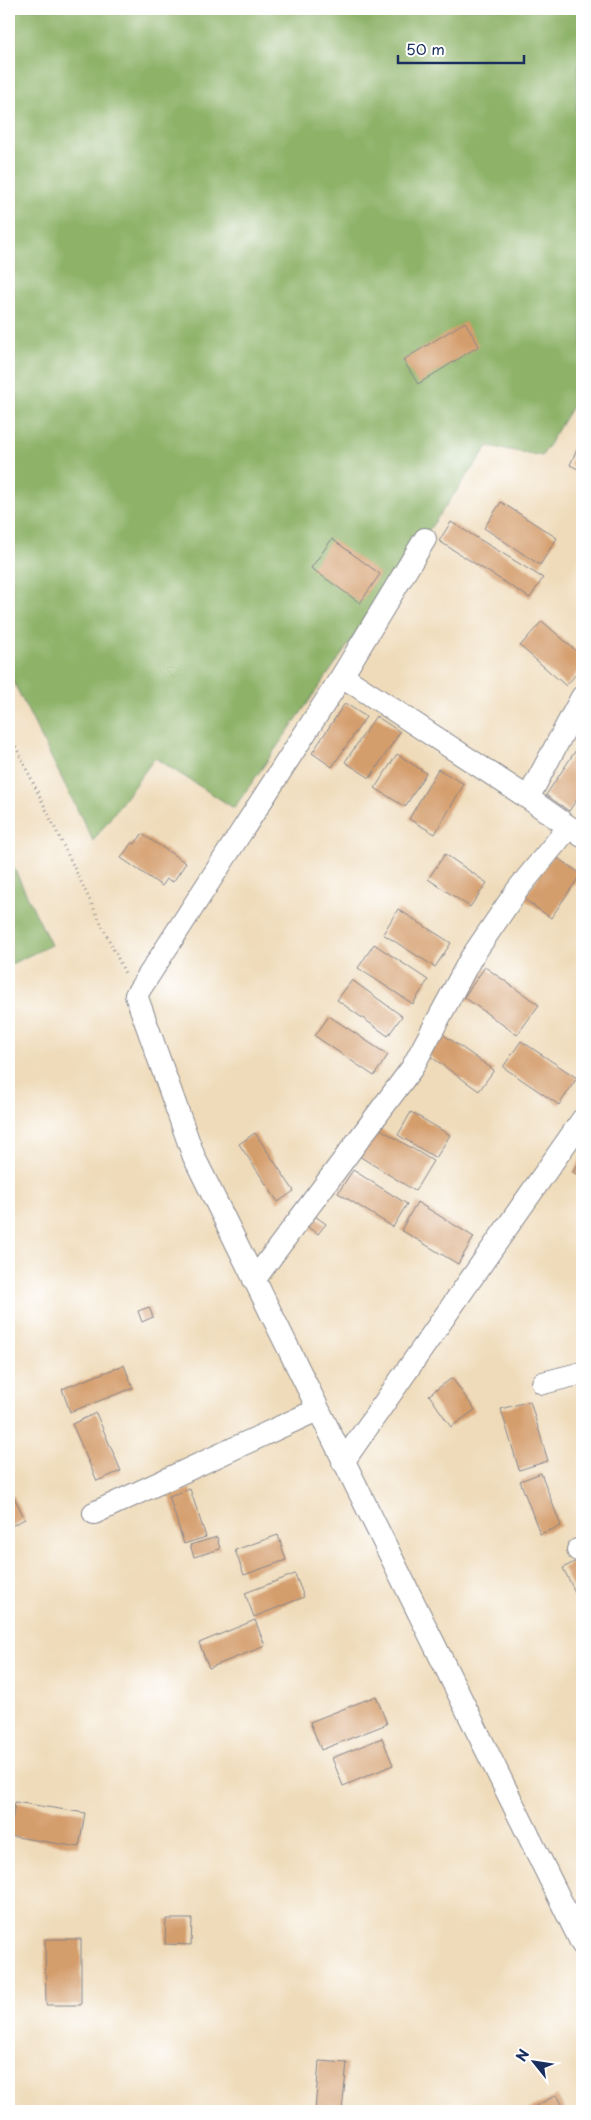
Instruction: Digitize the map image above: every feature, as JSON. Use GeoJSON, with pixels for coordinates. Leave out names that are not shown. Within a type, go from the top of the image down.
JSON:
{"type":"FeatureCollection","features":[{"type":"Feature","properties":{"kind":"street"},"geometry":{"type":"LineString","coordinates":[[425,539],[342,676],[136,995],[194,1157],[582,1944]]}},
{"type":"Feature","properties":{"kind":"street"},"geometry":{"type":"LineString","coordinates":[[254,1280],[412,1068],[471,958],[518,890],[575,832],[528,798],[342,676]]}},
{"type":"Feature","properties":{"kind":"street"},"geometry":{"type":"LineString","coordinates":[[528,798],[582,697]]}},
{"type":"Feature","properties":{"kind":"street"},"geometry":{"type":"LineString","coordinates":[[343,1462],[582,1120]]}},
{"type":"Feature","properties":{"kind":"street"},"geometry":{"type":"LineString","coordinates":[[543,1383],[582,1373]]}},
{"type":"Feature","properties":{"kind":"street"},"geometry":{"type":"LineString","coordinates":[[94,1513],[318,1410]]}},
{"type":"Feature","properties":{"kind":"path"},"geometry":{"type":"LineString","coordinates":[[9,733],[136,995]]}},
{"type":"Feature","properties":{"kind":"green space"},"geometry":{"type":"Polygon","coordinates":[[[9,9],[582,9],[576,111],[582,127],[582,390],[542,456],[488,446],[234,808],[155,758],[93,841],[9,673],[9,9]]]}},
{"type":"Feature","properties":{"kind":"green space"},"geometry":{"type":"Polygon","coordinates":[[[9,858],[51,945],[9,965],[9,858]]]}},
{"type":"Feature","properties":{"kind":"building"},"geometry":{"type":"Polygon","coordinates":[[[465,322],[479,346],[418,384],[403,360],[465,322]]]}},
{"type":"Feature","properties":{"kind":"building"},"geometry":{"type":"Polygon","coordinates":[[[582,438],[582,471],[570,465],[582,438]]]}},
{"type":"Feature","properties":{"kind":"building"},"geometry":{"type":"Polygon","coordinates":[[[501,502],[557,538],[540,565],[484,528],[501,502]]]}},
{"type":"Feature","properties":{"kind":"building"},"geometry":{"type":"Polygon","coordinates":[[[451,522],[543,578],[530,598],[439,541],[451,522]]]}},
{"type":"Feature","properties":{"kind":"building"},"geometry":{"type":"Polygon","coordinates":[[[332,539],[380,574],[360,603],[311,568],[332,539]]]}},
{"type":"Feature","properties":{"kind":"building"},"geometry":{"type":"Polygon","coordinates":[[[542,621],[582,656],[582,667],[566,686],[520,646],[542,621]]]}},
{"type":"Feature","properties":{"kind":"building"},"geometry":{"type":"Polygon","coordinates":[[[345,703],[366,717],[332,767],[312,753],[345,703]]]}},
{"type":"Feature","properties":{"kind":"building"},"geometry":{"type":"Polygon","coordinates":[[[376,716],[400,732],[370,778],[345,762],[376,716]]]}},
{"type":"Feature","properties":{"kind":"building"},"geometry":{"type":"Polygon","coordinates":[[[582,741],[582,792],[569,811],[546,795],[582,741]]]}},
{"type":"Feature","properties":{"kind":"building"},"geometry":{"type":"Polygon","coordinates":[[[397,754],[426,773],[405,807],[375,788],[397,754]]]}},
{"type":"Feature","properties":{"kind":"building"},"geometry":{"type":"Polygon","coordinates":[[[438,769],[464,784],[435,834],[409,819],[438,769]]]}},
{"type":"Feature","properties":{"kind":"building"},"geometry":{"type":"Polygon","coordinates":[[[142,834],[186,863],[173,882],[167,879],[162,886],[121,858],[132,842],[135,844],[142,834]]]}},
{"type":"Feature","properties":{"kind":"building"},"geometry":{"type":"Polygon","coordinates":[[[445,854],[487,883],[470,907],[428,879],[445,854]]]}},
{"type":"Feature","properties":{"kind":"building"},"geometry":{"type":"Polygon","coordinates":[[[553,855],[581,874],[551,918],[524,899],[553,855]]]}},
{"type":"Feature","properties":{"kind":"building"},"geometry":{"type":"Polygon","coordinates":[[[398,909],[451,943],[435,967],[383,934],[398,909]]]}},
{"type":"Feature","properties":{"kind":"building"},"geometry":{"type":"Polygon","coordinates":[[[374,944],[428,980],[413,1004],[358,968],[374,944]]]}},
{"type":"Feature","properties":{"kind":"building"},"geometry":{"type":"Polygon","coordinates":[[[485,967],[539,1005],[517,1035],[464,997],[485,967]]]}},
{"type":"Feature","properties":{"kind":"building"},"geometry":{"type":"Polygon","coordinates":[[[352,980],[402,1016],[388,1036],[337,1000],[352,980]]]}},
{"type":"Feature","properties":{"kind":"building"},"geometry":{"type":"Polygon","coordinates":[[[329,1016],[388,1055],[374,1076],[315,1036],[329,1016]]]}},
{"type":"Feature","properties":{"kind":"building"},"geometry":{"type":"Polygon","coordinates":[[[441,1033],[494,1070],[479,1091],[427,1054],[441,1033]]]}},
{"type":"Feature","properties":{"kind":"building"},"geometry":{"type":"Polygon","coordinates":[[[521,1041],[577,1078],[559,1105],[503,1067],[521,1041]]]}},
{"type":"Feature","properties":{"kind":"building"},"geometry":{"type":"Polygon","coordinates":[[[411,1112],[450,1135],[436,1158],[398,1135],[411,1112]]]}},
{"type":"Feature","properties":{"kind":"building"},"geometry":{"type":"Polygon","coordinates":[[[377,1127],[433,1161],[415,1191],[359,1156],[377,1127]]]}},
{"type":"Feature","properties":{"kind":"building"},"geometry":{"type":"Polygon","coordinates":[[[255,1133],[294,1191],[278,1202],[239,1144],[255,1133]]]}},
{"type":"Feature","properties":{"kind":"building"},"geometry":{"type":"Polygon","coordinates":[[[582,1157],[582,1178],[573,1172],[582,1157]]]}},
{"type":"Feature","properties":{"kind":"building"},"geometry":{"type":"Polygon","coordinates":[[[353,1170],[407,1204],[393,1227],[338,1193],[353,1170]]]}},
{"type":"Feature","properties":{"kind":"building"},"geometry":{"type":"Polygon","coordinates":[[[417,1202],[474,1237],[458,1264],[401,1230],[417,1202]]]}},
{"type":"Feature","properties":{"kind":"building"},"geometry":{"type":"Polygon","coordinates":[[[308,1211],[326,1224],[318,1234],[300,1222],[308,1211]]]}},
{"type":"Feature","properties":{"kind":"building"},"geometry":{"type":"Polygon","coordinates":[[[149,1307],[153,1317],[142,1322],[138,1311],[149,1307]]]}},
{"type":"Feature","properties":{"kind":"building"},"geometry":{"type":"Polygon","coordinates":[[[124,1365],[133,1388],[70,1412],[62,1389],[124,1365]]]}},
{"type":"Feature","properties":{"kind":"building"},"geometry":{"type":"Polygon","coordinates":[[[452,1378],[475,1410],[451,1427],[429,1395],[452,1378]]]}},
{"type":"Feature","properties":{"kind":"building"},"geometry":{"type":"Polygon","coordinates":[[[530,1401],[548,1461],[519,1470],[501,1409],[530,1401]]]}},
{"type":"Feature","properties":{"kind":"building"},"geometry":{"type":"Polygon","coordinates":[[[96,1413],[121,1471],[97,1481],[72,1424],[96,1413]]]}},
{"type":"Feature","properties":{"kind":"building"},"geometry":{"type":"Polygon","coordinates":[[[541,1473],[561,1526],[540,1534],[520,1481],[541,1473]]]}},
{"type":"Feature","properties":{"kind":"building"},"geometry":{"type":"Polygon","coordinates":[[[190,1489],[206,1537],[184,1544],[169,1496],[190,1489]]]}},
{"type":"Feature","properties":{"kind":"building"},"geometry":{"type":"Polygon","coordinates":[[[13,1495],[25,1519],[9,1527],[9,1497],[13,1495]]]}},
{"type":"Feature","properties":{"kind":"building"},"geometry":{"type":"Polygon","coordinates":[[[278,1535],[286,1560],[244,1575],[235,1550],[278,1535]]]}},
{"type":"Feature","properties":{"kind":"building"},"geometry":{"type":"Polygon","coordinates":[[[217,1537],[220,1549],[194,1557],[190,1545],[217,1537]]]}},
{"type":"Feature","properties":{"kind":"building"},"geometry":{"type":"Polygon","coordinates":[[[582,1558],[582,1606],[563,1568],[582,1558]]]}},
{"type":"Feature","properties":{"kind":"building"},"geometry":{"type":"Polygon","coordinates":[[[295,1574],[304,1597],[254,1617],[245,1593],[295,1574]]]}},
{"type":"Feature","properties":{"kind":"building"},"geometry":{"type":"Polygon","coordinates":[[[255,1620],[265,1646],[209,1668],[199,1643],[255,1620]]]}},
{"type":"Feature","properties":{"kind":"building"},"geometry":{"type":"Polygon","coordinates":[[[376,1696],[387,1724],[321,1750],[310,1722],[376,1696]]]}},
{"type":"Feature","properties":{"kind":"building"},"geometry":{"type":"Polygon","coordinates":[[[382,1738],[393,1765],[343,1786],[332,1758],[382,1738]]]}},
{"type":"Feature","properties":{"kind":"building"},"geometry":{"type":"Polygon","coordinates":[[[15,1802],[85,1813],[79,1847],[10,1836],[15,1802]]]}},
{"type":"Feature","properties":{"kind":"building"},"geometry":{"type":"Polygon","coordinates":[[[166,1919],[192,1919],[191,1945],[165,1944],[166,1919]]]}},
{"type":"Feature","properties":{"kind":"building"},"geometry":{"type":"Polygon","coordinates":[[[45,1939],[81,1939],[81,2005],[46,2005],[45,1939]]]}},
{"type":"Feature","properties":{"kind":"building"},"geometry":{"type":"Polygon","coordinates":[[[319,2061],[347,2063],[342,2111],[315,2111],[319,2061]]]}},
{"type":"Feature","properties":{"kind":"building"},"geometry":{"type":"Polygon","coordinates":[[[557,2095],[566,2111],[526,2111],[557,2095]]]}}]}
